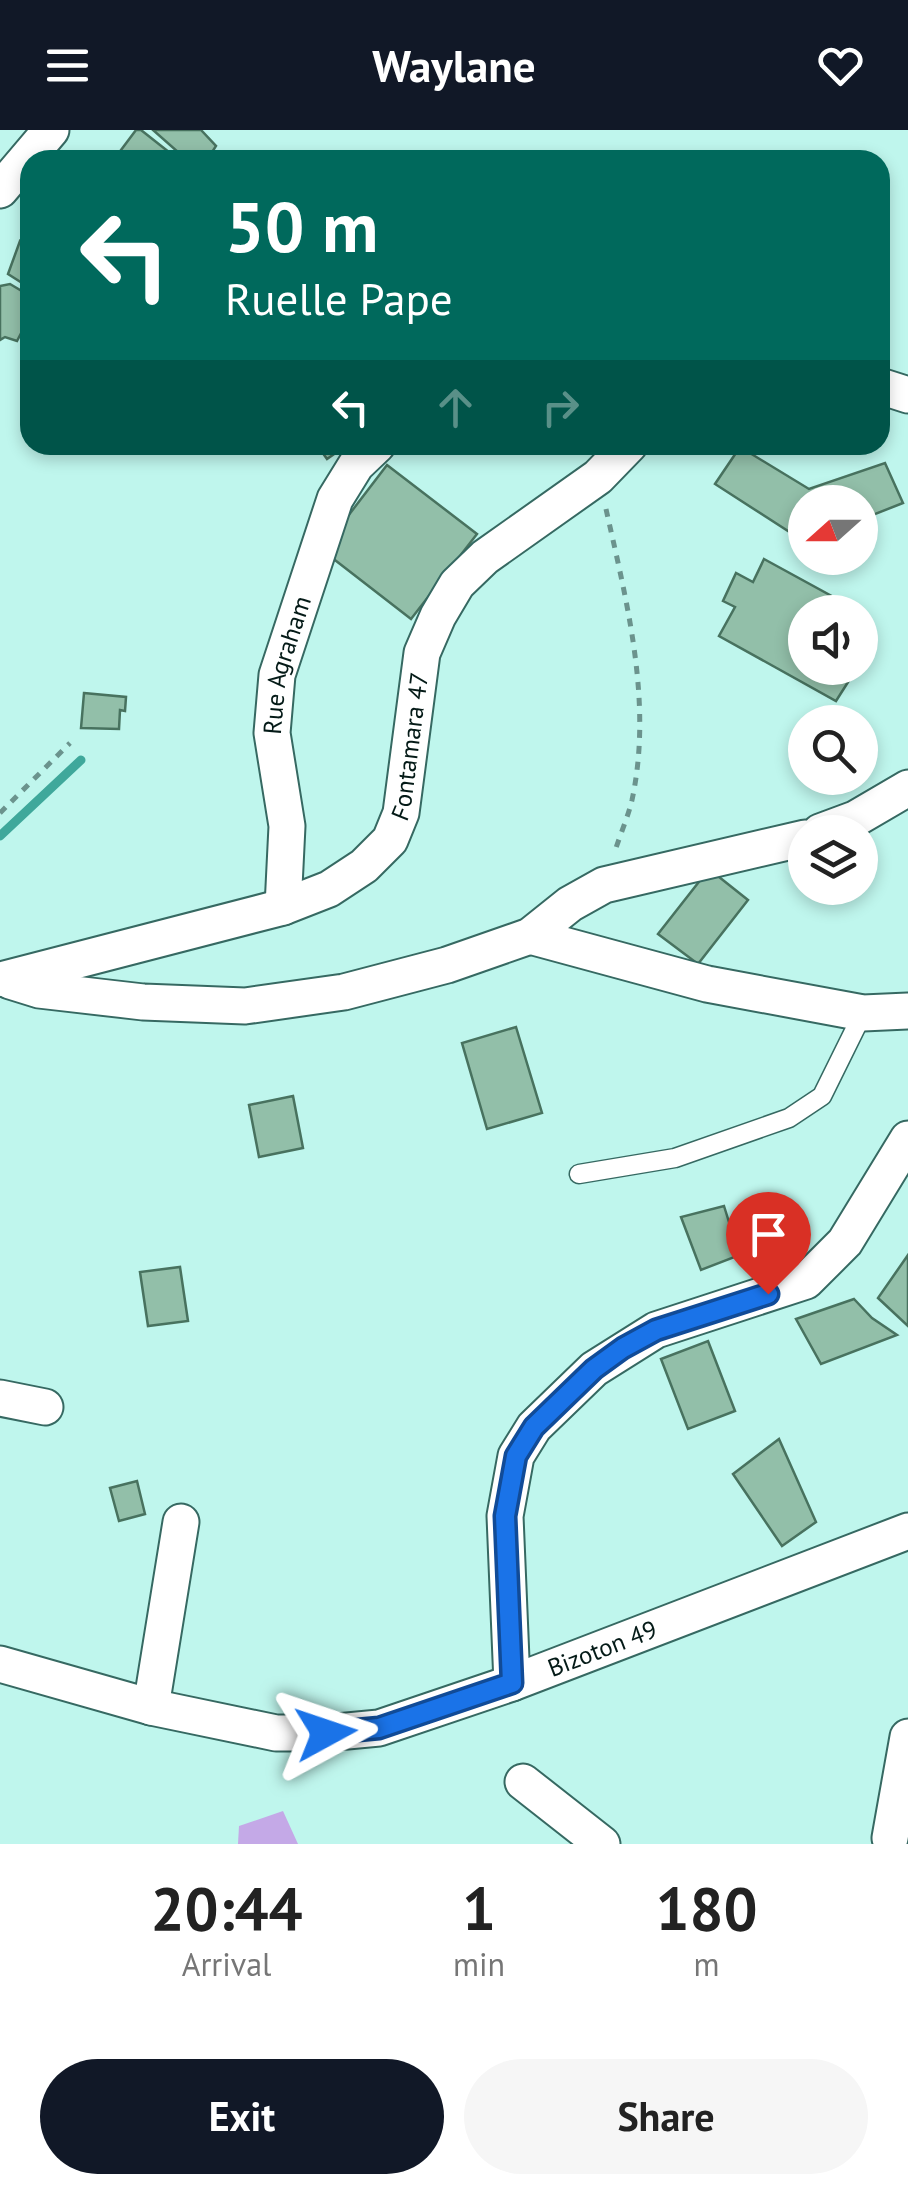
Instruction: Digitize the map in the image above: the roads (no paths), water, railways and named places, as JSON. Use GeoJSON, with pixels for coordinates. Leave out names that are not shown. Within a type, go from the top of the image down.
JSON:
{"type":"FeatureCollection","features":[{"type":"Feature","properties":{"kind":"street"},"geometry":{"type":"LineString","coordinates":[[34,150],[51,130]]}},
{"type":"Feature","properties":{"kind":"street"},"geometry":{"type":"LineString","coordinates":[[0,190],[20,166]]}},
{"type":"Feature","properties":{"kind":"street","name":"Rue Agraham"},"geometry":{"type":"LineString","coordinates":[[283,907],[286,826],[272,733],[276,675],[335,498],[366,455]]}},
{"type":"Feature","properties":{"kind":"street","name":"Fontamara 47"},"geometry":{"type":"LineString","coordinates":[[2,978],[283,907],[329,889],[364,866],[390,840],[401,814],[422,653],[457,584],[484,557],[598,477],[619,455]]}},
{"type":"Feature","properties":{"kind":"street"},"geometry":{"type":"LineString","coordinates":[[863,815],[908,788]]}},
{"type":"Feature","properties":{"kind":"street","name":"Fontamara 47"},"geometry":{"type":"LineString","coordinates":[[2,978],[38,990],[245,1006],[344,992],[446,965],[530,936],[570,904],[604,885],[788,842]]}},
{"type":"Feature","properties":{"kind":"street"},"geometry":{"type":"LineString","coordinates":[[530,936],[708,984],[864,1013],[908,1011]]}},
{"type":"Feature","properties":{"kind":"street"},"geometry":{"type":"LineString","coordinates":[[512,1683],[505,1516],[516,1456],[534,1427],[594,1369],[656,1330],[806,1281],[845,1242],[908,1139]]}},
{"type":"Feature","properties":{"kind":"street"},"geometry":{"type":"LineString","coordinates":[[0,1398],[45,1407]]}},
{"type":"Feature","properties":{"kind":"street"},"geometry":{"type":"LineString","coordinates":[[151,1707],[181,1522]]}},
{"type":"Feature","properties":{"kind":"street","name":"Bizoton 49"},"geometry":{"type":"LineString","coordinates":[[0,1664],[151,1707],[276,1733],[379,1728],[512,1683],[908,1532]]}},
{"type":"Feature","properties":{"kind":"street"},"geometry":{"type":"LineString","coordinates":[[890,1838],[908,1736]]}},
{"type":"Feature","properties":{"kind":"street"},"geometry":{"type":"LineString","coordinates":[[523,1782],[602,1844]]}},
{"type":"Feature","properties":{"kind":"lane"},"geometry":{"type":"LineString","coordinates":[[579,1174],[675,1158],[789,1118],[822,1096],[864,1013]]}},
{"type":"Feature","properties":{"kind":"waterway"},"geometry":{"type":"LineString","coordinates":[[0,836],[81,760]]}}]}
